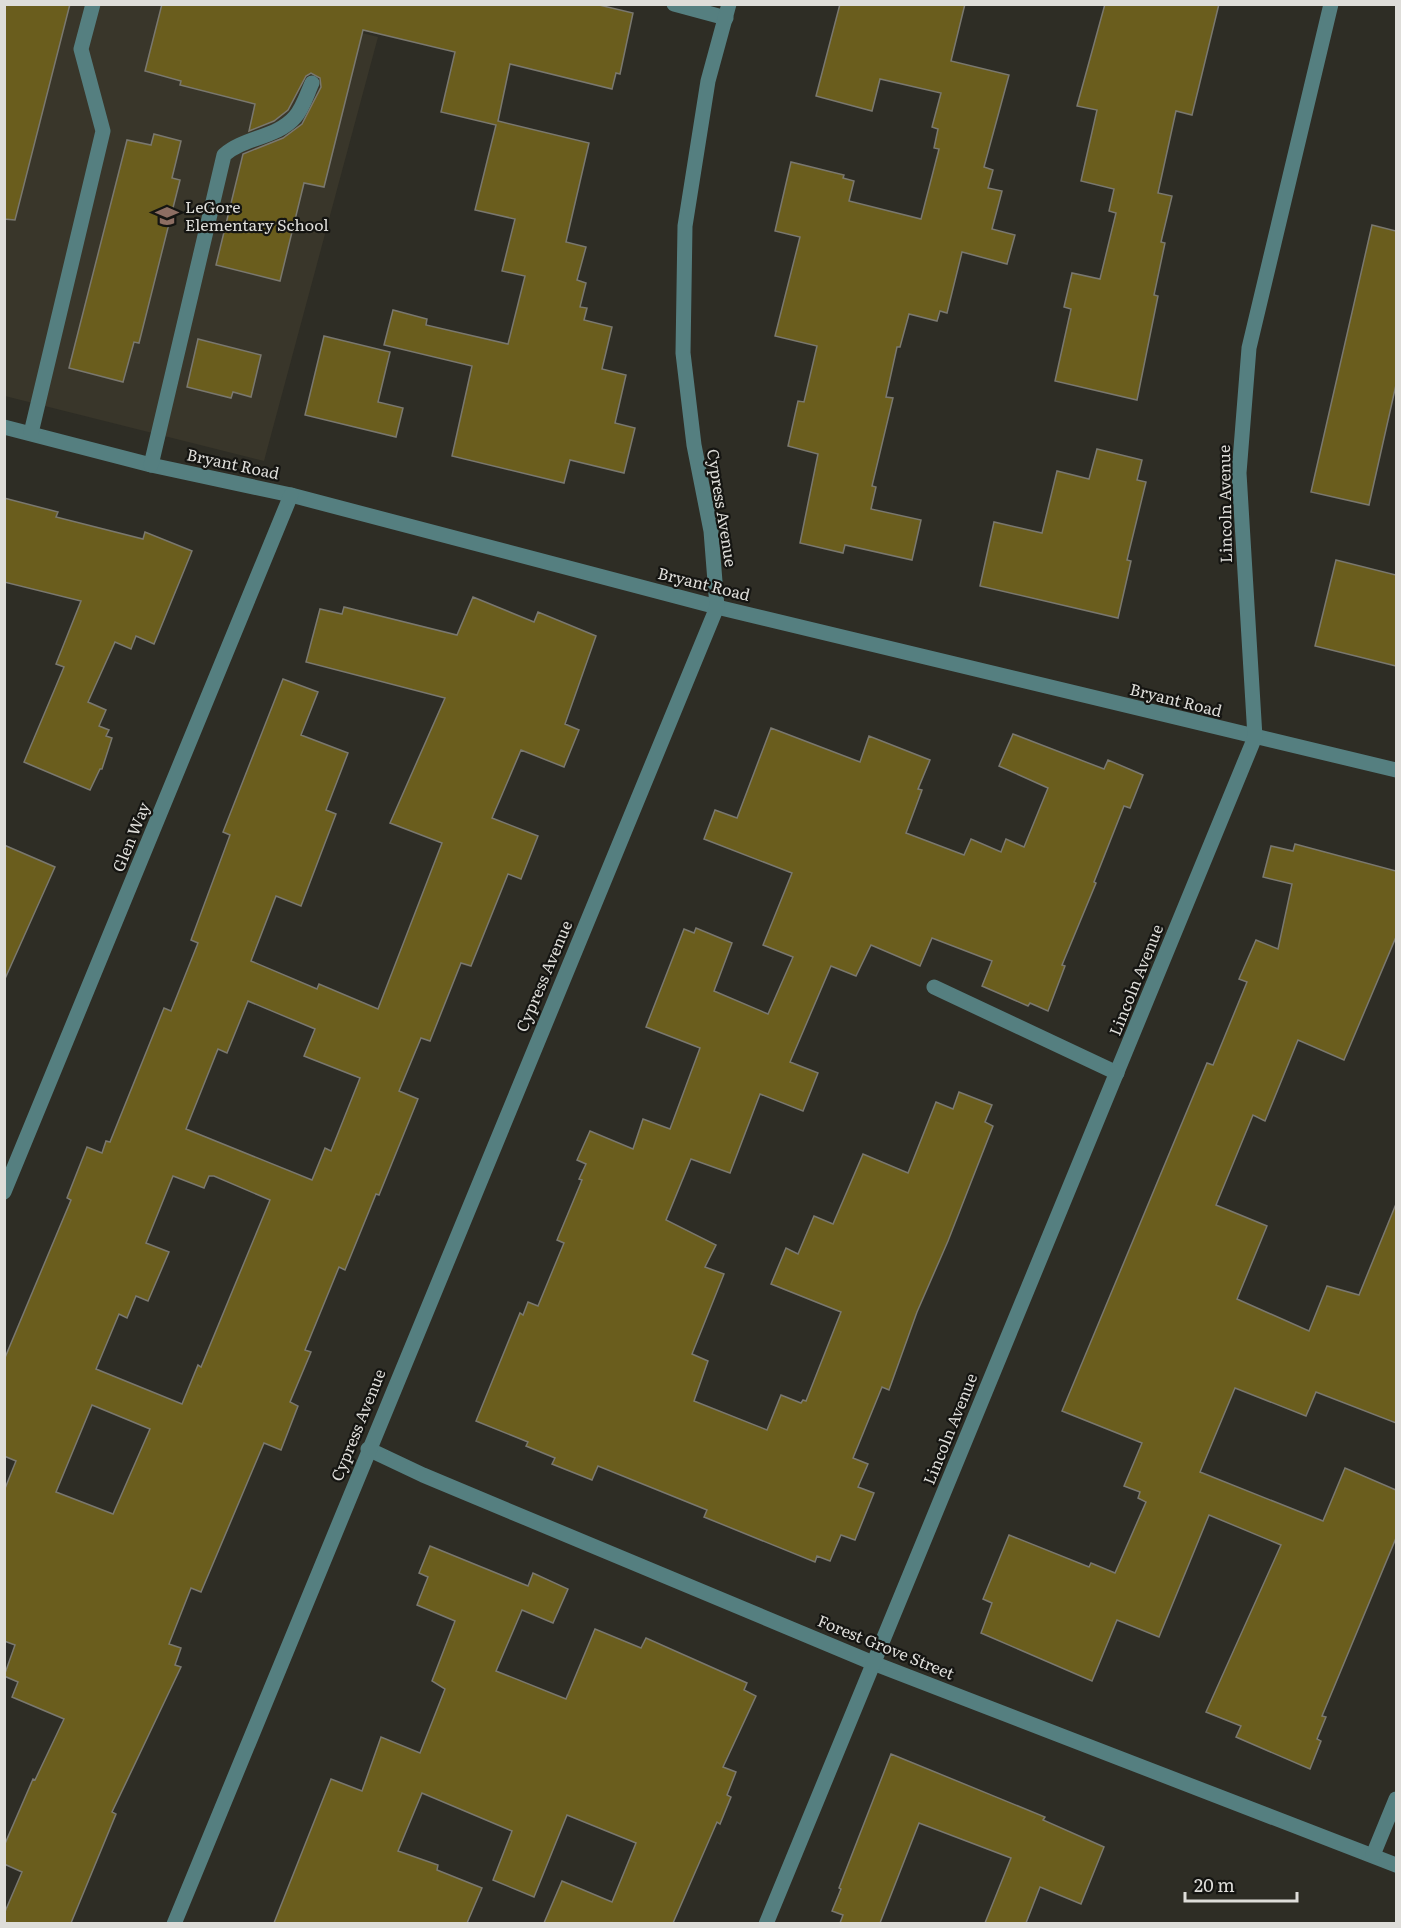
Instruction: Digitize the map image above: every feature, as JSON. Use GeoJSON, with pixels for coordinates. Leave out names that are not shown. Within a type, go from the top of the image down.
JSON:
{"type":"FeatureCollection","features":[{"type":"Feature","properties":{"kind":"street"},"geometry":{"type":"LineString","coordinates":[[31,433],[103,131],[81,49],[93,4]]}},
{"type":"Feature","properties":{"kind":"street"},"geometry":{"type":"LineString","coordinates":[[674,4],[728,11]]}},
{"type":"Feature","properties":{"kind":"street","name":"Lincoln Avenue"},"geometry":{"type":"LineString","coordinates":[[766,1923],[1255,737],[1239,473],[1249,348],[1331,4]]}},
{"type":"Feature","properties":{"kind":"street","name":"Cypress Avenue"},"geometry":{"type":"LineString","coordinates":[[174,1923],[717,607],[711,531],[694,445],[683,353],[685,226],[708,81],[728,11]]}},
{"type":"Feature","properties":{"kind":"street"},"geometry":{"type":"LineString","coordinates":[[151,465],[224,155],[232,148],[284,126],[296,116],[312,83]]}},
{"type":"Feature","properties":{"kind":"street","name":"Bryant Road"},"geometry":{"type":"LineString","coordinates":[[4,427],[151,465],[291,495],[717,607],[1396,770]]}},
{"type":"Feature","properties":{"kind":"street","name":"Glen Way"},"geometry":{"type":"LineString","coordinates":[[4,1192],[291,495]]}},
{"type":"Feature","properties":{"kind":"street"},"geometry":{"type":"LineString","coordinates":[[934,987],[1117,1072]]}},
{"type":"Feature","properties":{"kind":"street","name":"Forest Grove Street"},"geometry":{"type":"LineString","coordinates":[[368,1449],[434,1480],[873,1663],[1396,1865]]}},
{"type":"Feature","properties":{"kind":"street"},"geometry":{"type":"LineString","coordinates":[[1374,1855],[1396,1799]]}},
{"type":"Feature","properties":{"kind":"shaded area","name":"LeGore Elementary School"},"geometry":{"type":"Polygon","coordinates":[[[5,5],[250,5],[378,37],[264,461],[5,396],[5,5]]]}},
{"type":"Feature","properties":{"kind":"building"},"geometry":{"type":"Polygon","coordinates":[[[4,4],[70,4],[15,220],[4,219],[4,4]]]}},
{"type":"Feature","properties":{"kind":"building"},"geometry":{"type":"Polygon","coordinates":[[[162,4],[595,4],[633,13],[620,74],[616,73],[612,89],[510,64],[498,121],[589,143],[566,242],[586,247],[577,280],[586,283],[580,307],[587,308],[584,320],[612,327],[602,369],[626,375],[615,423],[635,428],[624,473],[570,460],[564,483],[452,456],[472,366],[384,345],[393,310],[427,319],[426,325],[508,344],[525,276],[502,271],[515,219],[475,210],[496,125],[441,112],[455,52],[363,30],[324,187],[304,183],[280,281],[216,265],[243,154],[283,138],[302,124],[321,87],[320,78],[311,73],[306,76],[288,110],[274,121],[249,131],[255,104],[180,85],[181,81],[145,71],[162,4]]]}},
{"type":"Feature","properties":{"kind":"building"},"geometry":{"type":"Polygon","coordinates":[[[840,4],[965,4],[951,61],[1009,75],[984,167],[993,170],[988,188],[1002,191],[992,229],[1015,235],[1007,264],[962,252],[947,313],[940,311],[937,321],[909,314],[900,347],[897,347],[886,397],[893,398],[872,486],[876,487],[871,509],[921,520],[912,560],[845,545],[843,553],[800,543],[818,454],[788,446],[798,401],[804,402],[817,346],[775,336],[800,237],[775,231],[791,162],[844,175],[843,178],[854,181],[849,201],[921,219],[939,149],[934,148],[938,129],[932,127],[941,93],[880,79],[872,111],[816,96],[840,4]]]}},
{"type":"Feature","properties":{"kind":"building"},"geometry":{"type":"Polygon","coordinates":[[[1105,4],[1219,4],[1192,115],[1176,111],[1158,193],[1172,196],[1161,242],[1165,243],[1154,295],[1158,296],[1137,400],[1055,381],[1071,309],[1064,307],[1072,273],[1100,279],[1116,213],[1109,211],[1114,189],[1081,181],[1097,110],[1077,106],[1105,4]]]}},
{"type":"Feature","properties":{"kind":"building"},"geometry":{"type":"Polygon","coordinates":[[[154,134],[181,141],[172,178],[180,180],[139,343],[134,342],[123,382],[69,368],[127,140],[151,145],[154,134]]]}},
{"type":"Feature","properties":{"kind":"building"},"geometry":{"type":"Polygon","coordinates":[[[1372,225],[1396,231],[1396,385],[1369,505],[1311,492],[1372,225]]]}},
{"type":"Feature","properties":{"kind":"building"},"geometry":{"type":"Polygon","coordinates":[[[324,336],[390,352],[378,402],[403,408],[396,437],[305,415],[324,336]]]}},
{"type":"Feature","properties":{"kind":"building"},"geometry":{"type":"Polygon","coordinates":[[[198,339],[261,355],[251,397],[233,392],[231,398],[187,387],[198,339]]]}},
{"type":"Feature","properties":{"kind":"building"},"geometry":{"type":"Polygon","coordinates":[[[1097,449],[1142,460],[1137,480],[1146,482],[1127,560],[1131,561],[1118,618],[980,586],[994,522],[1042,533],[1057,471],[1089,479],[1097,449]]]}},
{"type":"Feature","properties":{"kind":"building"},"geometry":{"type":"Polygon","coordinates":[[[4,498],[58,512],[56,517],[143,539],[145,532],[192,551],[154,644],[136,636],[131,649],[115,642],[88,702],[106,710],[99,726],[109,730],[106,736],[112,738],[102,769],[90,790],[24,762],[64,667],[56,664],[81,601],[4,582],[4,498]]]}},
{"type":"Feature","properties":{"kind":"building"},"geometry":{"type":"Polygon","coordinates":[[[1336,560],[1396,575],[1396,666],[1315,646],[1336,560]]]}},
{"type":"Feature","properties":{"kind":"building"},"geometry":{"type":"Polygon","coordinates":[[[473,597],[534,622],[538,612],[596,636],[565,724],[579,730],[564,767],[521,750],[492,818],[538,836],[521,879],[508,874],[471,966],[461,963],[430,1041],[421,1038],[399,1091],[418,1099],[379,1195],[376,1194],[345,1270],[339,1267],[305,1350],[311,1352],[290,1402],[298,1406],[281,1450],[264,1443],[201,1592],[191,1588],[169,1644],[181,1648],[175,1665],[181,1667],[112,1812],[116,1814],[71,1923],[4,1923],[4,1914],[22,1872],[4,1864],[4,1846],[33,1779],[35,1780],[64,1719],[12,1697],[18,1682],[4,1676],[15,1645],[4,1641],[4,1491],[16,1461],[4,1456],[4,1360],[71,1200],[67,1198],[87,1147],[102,1153],[106,1141],[110,1142],[164,1008],[171,1011],[198,943],[191,940],[230,835],[223,832],[283,679],[318,692],[301,735],[348,753],[326,810],[336,814],[301,906],[276,896],[251,961],[317,989],[319,984],[378,1009],[442,843],[390,823],[445,698],[306,662],[320,609],[342,614],[344,607],[457,635],[473,597]],[[248,1001],[227,1053],[218,1049],[186,1129],[312,1180],[325,1148],[331,1151],[360,1078],[304,1056],[315,1029],[248,1001]],[[173,1176],[146,1243],[169,1252],[148,1301],[136,1296],[127,1318],[119,1314],[96,1369],[182,1404],[198,1365],[201,1367],[270,1200],[214,1176],[209,1176],[204,1188],[173,1176]],[[92,1405],[56,1492],[113,1514],[150,1429],[92,1405]]]}},
{"type":"Feature","properties":{"kind":"building"},"geometry":{"type":"Polygon","coordinates":[[[771,728],[860,762],[869,736],[930,760],[918,789],[922,790],[906,833],[964,855],[971,839],[1001,852],[1006,839],[1024,847],[1048,788],[999,766],[1013,734],[1104,769],[1108,760],[1143,775],[1130,808],[1124,806],[1094,882],[1096,883],[1062,965],[1065,966],[1048,1011],[1030,1003],[1028,1006],[982,986],[992,961],[932,938],[920,966],[871,945],[856,976],[831,966],[790,1062],[818,1073],[803,1111],[760,1094],[730,1173],[691,1159],[666,1220],[716,1245],[705,1267],[724,1274],[692,1354],[708,1361],[694,1401],[767,1430],[781,1395],[801,1403],[803,1400],[806,1401],[841,1312],[771,1284],[786,1248],[798,1254],[814,1216],[833,1224],[863,1154],[908,1173],[936,1102],[953,1109],[959,1092],[992,1105],[985,1122],[993,1126],[948,1241],[917,1312],[889,1390],[882,1387],[853,1458],[868,1464],[858,1487],[874,1493],[855,1540],[841,1535],[830,1561],[817,1556],[815,1562],[704,1517],[707,1510],[598,1466],[592,1480],[552,1464],[555,1458],[526,1446],[528,1442],[476,1421],[520,1313],[523,1315],[528,1302],[538,1306],[564,1243],[557,1240],[582,1180],[579,1179],[586,1164],[577,1160],[590,1131],[633,1149],[643,1119],[670,1129],[700,1048],[646,1027],[684,929],[694,933],[696,928],[732,943],[714,991],[768,1014],[793,957],[763,945],[792,873],[704,839],[715,810],[737,818],[771,728]]]}},
{"type":"Feature","properties":{"kind":"building"},"geometry":{"type":"Polygon","coordinates":[[[1295,844],[1396,871],[1396,937],[1344,1060],[1298,1040],[1265,1121],[1253,1115],[1216,1205],[1267,1226],[1237,1299],[1309,1331],[1327,1286],[1359,1295],[1396,1204],[1396,1423],[1316,1392],[1306,1416],[1235,1388],[1200,1472],[1323,1521],[1345,1468],[1396,1490],[1396,1538],[1322,1716],[1326,1717],[1317,1739],[1321,1741],[1310,1769],[1236,1737],[1241,1726],[1206,1712],[1281,1545],[1209,1515],[1159,1637],[1117,1620],[1092,1681],[981,1633],[992,1603],[983,1599],[1009,1535],[1089,1567],[1091,1563],[1115,1573],[1146,1502],[1138,1498],[1140,1492],[1124,1486],[1142,1443],[1062,1411],[1207,1063],[1213,1065],[1247,982],[1239,979],[1256,940],[1278,949],[1292,884],[1263,877],[1271,846],[1293,851],[1295,844]]]}},
{"type":"Feature","properties":{"kind":"building"},"geometry":{"type":"Polygon","coordinates":[[[4,845],[55,867],[4,981],[4,845]]]}},
{"type":"Feature","properties":{"kind":"building"},"geometry":{"type":"Polygon","coordinates":[[[430,1546],[528,1586],[533,1573],[568,1589],[553,1623],[522,1610],[496,1671],[566,1699],[595,1629],[641,1648],[646,1638],[747,1683],[744,1690],[756,1696],[723,1767],[736,1772],[727,1795],[731,1797],[720,1824],[717,1822],[673,1923],[544,1923],[562,1881],[612,1902],[636,1843],[567,1815],[534,1897],[493,1880],[512,1831],[422,1793],[398,1851],[438,1865],[437,1870],[482,1888],[467,1923],[274,1923],[331,1779],[362,1791],[381,1737],[420,1753],[445,1689],[432,1681],[455,1621],[417,1605],[428,1577],[419,1573],[430,1546]]]}},
{"type":"Feature","properties":{"kind":"building"},"geometry":{"type":"Polygon","coordinates":[[[891,1754],[1045,1817],[1043,1820],[1104,1847],[1081,1904],[1040,1887],[1026,1923],[985,1923],[1011,1858],[919,1823],[880,1923],[840,1923],[843,1915],[832,1911],[891,1754]]]}},
{"type":"Feature","properties":{"kind":"place","name":"LeGore Elementary School"},"geometry":{"type":"Point","coordinates":[167,216]}}]}
